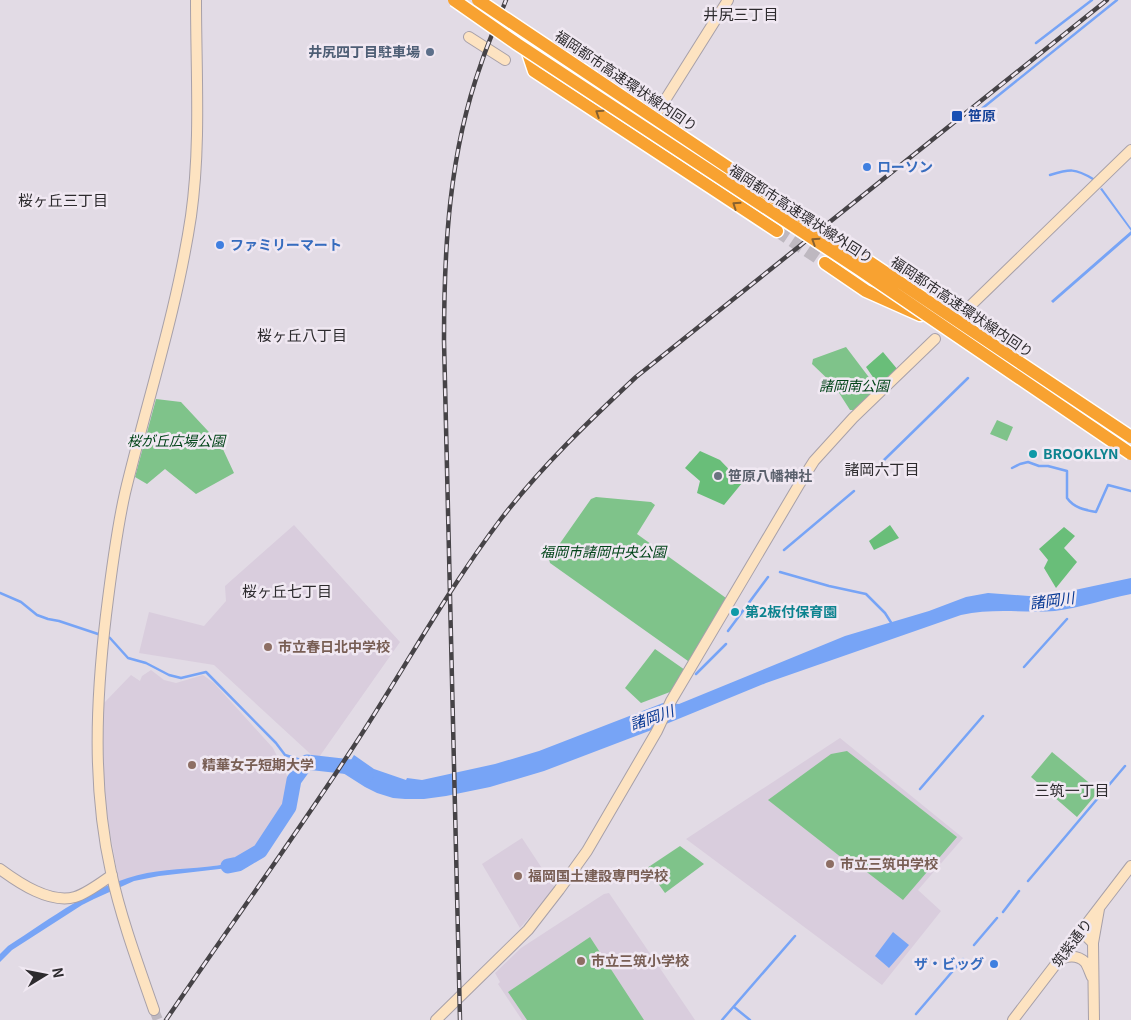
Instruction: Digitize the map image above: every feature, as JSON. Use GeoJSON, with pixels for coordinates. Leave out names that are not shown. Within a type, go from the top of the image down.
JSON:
{"type":"FeatureCollection","features":[{"type":"Feature","properties":{"kind":"highway"},"geometry":{"type":"LineString","coordinates":[[450,0],[527,50],[534,71],[649,126],[676,128],[683,141],[748,178],[793,209]]}},
{"type":"Feature","properties":{"kind":"highway","name":"福岡都市高速環状線外回り"},"geometry":{"type":"LineString","coordinates":[[454,0],[751,200],[859,269],[1131,456]]}},
{"type":"Feature","properties":{"kind":"highway"},"geometry":{"type":"LineString","coordinates":[[477,0],[571,62],[588,67],[649,126],[780,227]]}},
{"type":"Feature","properties":{"kind":"highway","name":"福岡都市高速環状線内回り"},"geometry":{"type":"LineString","coordinates":[[477,0],[1131,436]]}},
{"type":"Feature","properties":{"kind":"highway"},"geometry":{"type":"LineString","coordinates":[[840,240],[1080,398],[1131,436]]}},
{"type":"Feature","properties":{"kind":"highway"},"geometry":{"type":"LineString","coordinates":[[828,259],[866,291],[925,317],[1131,456]]}},
{"type":"Feature","properties":{"kind":"street"},"geometry":{"type":"LineString","coordinates":[[154,1010],[116,893],[112,875],[99,792],[98,680],[110,580],[125,495],[182,271],[191,217],[196,161],[196,0]]}},
{"type":"Feature","properties":{"kind":"street"},"geometry":{"type":"LineString","coordinates":[[649,126],[728,0]]}},
{"type":"Feature","properties":{"kind":"street"},"geometry":{"type":"LineString","coordinates":[[469,37],[505,60]]}},
{"type":"Feature","properties":{"kind":"street"},"geometry":{"type":"LineString","coordinates":[[965,311],[1131,150]]}},
{"type":"Feature","properties":{"kind":"street"},"geometry":{"type":"LineString","coordinates":[[436,1020],[514,945],[559,890],[587,851],[671,702],[814,461],[853,418],[935,339]]}},
{"type":"Feature","properties":{"kind":"street","name":"筑紫通り"},"geometry":{"type":"LineString","coordinates":[[1013,1020],[1131,866]]}},
{"type":"Feature","properties":{"kind":"street"},"geometry":{"type":"LineString","coordinates":[[0,869],[37,892],[58,897],[75,897],[112,875]]}},
{"type":"Feature","properties":{"kind":"street"},"geometry":{"type":"LineString","coordinates":[[1094,1020],[1094,943],[1099,908]]}},
{"type":"Feature","properties":{"kind":"street"},"geometry":{"type":"LineString","coordinates":[[1080,931],[1094,943]]}},
{"type":"Feature","properties":{"kind":"street"},"geometry":{"type":"LineString","coordinates":[[1056,964],[1062,958],[1076,957],[1085,962],[1094,983]]}},
{"type":"Feature","properties":{"kind":"shaded area","name":"市立春日北中学校"},"geometry":{"type":"Polygon","coordinates":[[[294,525],[400,642],[317,760],[214,665],[139,653],[149,612],[204,626],[226,601],[225,586],[294,525]]]}},
{"type":"Feature","properties":{"kind":"shaded area","name":"精華女子短期大学"},"geometry":{"type":"Polygon","coordinates":[[[151,670],[164,680],[176,683],[203,675],[214,683],[273,748],[290,782],[284,809],[276,822],[251,852],[230,863],[146,874],[119,882],[102,788],[103,704],[131,675],[140,681],[142,676],[151,670]]]}},
{"type":"Feature","properties":{"kind":"shaded area","name":"市立三筑中学校"},"geometry":{"type":"Polygon","coordinates":[[[840,738],[963,838],[918,890],[941,911],[882,985],[686,839],[840,738]]]}},
{"type":"Feature","properties":{"kind":"shaded area","name":"福岡国土建設専門学校"},"geometry":{"type":"Polygon","coordinates":[[[522,838],[555,888],[520,928],[482,864],[522,838]]]}},
{"type":"Feature","properties":{"kind":"shaded area","name":"市立三筑小学校"},"geometry":{"type":"Polygon","coordinates":[[[609,893],[695,1020],[522,1020],[498,984],[500,982],[495,973],[521,948],[604,894],[609,893]]]}},
{"type":"Feature","properties":{"kind":"green space","name":"諸岡南公園"},"geometry":{"type":"Polygon","coordinates":[[[846,347],[877,388],[854,410],[850,410],[834,385],[812,364],[813,359],[846,347]]]}},
{"type":"Feature","properties":{"kind":"green space"},"geometry":{"type":"Polygon","coordinates":[[[883,352],[898,370],[879,386],[866,367],[883,352]]]}},
{"type":"Feature","properties":{"kind":"green space","name":"桜が丘広場公園"},"geometry":{"type":"Polygon","coordinates":[[[156,399],[181,402],[221,445],[234,473],[196,494],[165,469],[147,484],[135,477],[156,399]]]}},
{"type":"Feature","properties":{"kind":"green space"},"geometry":{"type":"Polygon","coordinates":[[[997,420],[1013,427],[1007,441],[990,434],[997,420]]]}},
{"type":"Feature","properties":{"kind":"green space"},"geometry":{"type":"Polygon","coordinates":[[[700,451],[720,460],[742,483],[724,505],[697,493],[700,481],[685,468],[700,451]]]}},
{"type":"Feature","properties":{"kind":"green space","name":"福岡市諸岡中央公園"},"geometry":{"type":"Polygon","coordinates":[[[596,497],[651,502],[655,505],[637,534],[726,598],[691,661],[688,661],[550,563],[549,559],[591,499],[596,497]]]}},
{"type":"Feature","properties":{"kind":"green space"},"geometry":{"type":"Polygon","coordinates":[[[890,525],[899,538],[874,550],[869,541],[890,525]]]}},
{"type":"Feature","properties":{"kind":"green space"},"geometry":{"type":"Polygon","coordinates":[[[1064,527],[1075,536],[1064,548],[1077,562],[1056,588],[1044,568],[1048,560],[1039,549],[1064,527]]]}},
{"type":"Feature","properties":{"kind":"green space"},"geometry":{"type":"Polygon","coordinates":[[[655,649],[685,670],[670,692],[641,703],[625,688],[655,649]]]}},
{"type":"Feature","properties":{"kind":"green space"},"geometry":{"type":"Polygon","coordinates":[[[847,751],[957,837],[903,900],[859,866],[856,869],[768,800],[831,754],[847,751]]]}},
{"type":"Feature","properties":{"kind":"green space"},"geometry":{"type":"Polygon","coordinates":[[[1052,752],[1099,791],[1077,817],[1031,777],[1052,752]]]}},
{"type":"Feature","properties":{"kind":"green space"},"geometry":{"type":"Polygon","coordinates":[[[680,846],[704,864],[665,893],[647,868],[680,846]]]}},
{"type":"Feature","properties":{"kind":"green space"},"geometry":{"type":"Polygon","coordinates":[[[590,937],[644,1020],[527,1020],[508,992],[590,937]]]}},
{"type":"Feature","properties":{"kind":"water"},"geometry":{"type":"Polygon","coordinates":[[[1102,188],[1131,228],[1131,231],[1100,189],[1102,188]]]}},
{"type":"Feature","properties":{"kind":"water"},"geometry":{"type":"Polygon","coordinates":[[[1131,231],[1131,235],[1053,303],[1051,301],[1131,231]]]}},
{"type":"Feature","properties":{"kind":"water"},"geometry":{"type":"Polygon","coordinates":[[[1131,578],[1131,594],[1074,608],[1055,611],[996,611],[961,615],[766,683],[649,731],[544,771],[490,787],[424,799],[393,798],[365,787],[343,773],[354,755],[374,769],[406,780],[407,778],[422,780],[495,764],[539,751],[663,703],[679,704],[845,636],[929,611],[966,597],[988,593],[1042,597],[1131,578]]]}},
{"type":"Feature","properties":{"kind":"water"},"geometry":{"type":"Polygon","coordinates":[[[227,864],[228,868],[159,876],[134,881],[82,905],[12,950],[0,962],[0,954],[8,946],[74,903],[109,885],[147,873],[227,864]]]}},
{"type":"Feature","properties":{"kind":"water"},"geometry":{"type":"Polygon","coordinates":[[[893,932],[909,945],[889,968],[875,956],[893,932]]]}},
{"type":"Feature","properties":{"kind":"waterway"},"geometry":{"type":"LineString","coordinates":[[1036,43],[1092,0]]}},
{"type":"Feature","properties":{"kind":"waterway"},"geometry":{"type":"LineString","coordinates":[[979,111],[1117,0]]}},
{"type":"Feature","properties":{"kind":"waterway"},"geometry":{"type":"LineString","coordinates":[[1050,175],[1077,171],[1093,179]]}},
{"type":"Feature","properties":{"kind":"waterway"},"geometry":{"type":"LineString","coordinates":[[883,461],[968,378]]}},
{"type":"Feature","properties":{"kind":"waterway"},"geometry":{"type":"LineString","coordinates":[[1012,468],[1028,462],[1067,471],[1067,498],[1076,506],[1096,512],[1108,485],[1131,491]]}},
{"type":"Feature","properties":{"kind":"waterway"},"geometry":{"type":"LineString","coordinates":[[784,550],[854,491]]}},
{"type":"Feature","properties":{"kind":"waterway"},"geometry":{"type":"LineString","coordinates":[[780,572],[866,594],[885,613],[892,624]]}},
{"type":"Feature","properties":{"kind":"waterway"},"geometry":{"type":"LineString","coordinates":[[728,631],[768,577]]}},
{"type":"Feature","properties":{"kind":"waterway"},"geometry":{"type":"LineString","coordinates":[[0,593],[21,602],[37,615],[101,635]]}},
{"type":"Feature","properties":{"kind":"waterway"},"geometry":{"type":"LineString","coordinates":[[1024,667],[1067,619]]}},
{"type":"Feature","properties":{"kind":"waterway"},"geometry":{"type":"LineString","coordinates":[[107,637],[128,658],[146,663],[169,675],[181,678],[206,672],[276,743],[285,755],[307,762]]}},
{"type":"Feature","properties":{"kind":"waterway"},"geometry":{"type":"LineString","coordinates":[[696,674],[726,644]]}},
{"type":"Feature","properties":{"kind":"waterway"},"geometry":{"type":"LineString","coordinates":[[920,789],[983,716]]}},
{"type":"Feature","properties":{"kind":"waterway","name":"諸岡川"},"geometry":{"type":"LineString","coordinates":[[228,866],[238,864],[260,851],[289,807],[294,780],[307,762],[351,767],[366,775]]}},
{"type":"Feature","properties":{"kind":"waterway"},"geometry":{"type":"LineString","coordinates":[[1028,881],[1125,766]]}},
{"type":"Feature","properties":{"kind":"waterway"},"geometry":{"type":"LineString","coordinates":[[1003,912],[1019,891]]}},
{"type":"Feature","properties":{"kind":"waterway"},"geometry":{"type":"LineString","coordinates":[[974,945],[997,918]]}},
{"type":"Feature","properties":{"kind":"waterway"},"geometry":{"type":"LineString","coordinates":[[722,1020],[795,936]]}},
{"type":"Feature","properties":{"kind":"waterway"},"geometry":{"type":"LineString","coordinates":[[916,1014],[963,959]]}},
{"type":"Feature","properties":{"kind":"waterway"},"geometry":{"type":"LineString","coordinates":[[734,1007],[750,1020]]}},
{"type":"Feature","properties":{"kind":"tunnel"},"geometry":{"type":"LineString","coordinates":[[777,231],[825,263]]}},
{"type":"Feature","properties":{"kind":"tunnel"},"geometry":{"type":"LineString","coordinates":[[154,1010],[158,1020]]}},
{"type":"Feature","properties":{"kind":"railway"},"geometry":{"type":"LineString","coordinates":[[460,1020],[444,341],[445,271],[450,201],[462,132],[470,98],[506,0]]}},
{"type":"Feature","properties":{"kind":"railway"},"geometry":{"type":"LineString","coordinates":[[166,1020],[328,786],[461,576],[501,519],[549,463],[636,377],[1107,0]]}},
{"type":"Feature","properties":{"kind":"place","name":"井尻四丁目駐車場"},"geometry":{"type":"Point","coordinates":[430,52]}},
{"type":"Feature","properties":{"kind":"place","name":"笹原"},"geometry":{"type":"Point","coordinates":[957,116]}},
{"type":"Feature","properties":{"kind":"place","name":"ローソン"},"geometry":{"type":"Point","coordinates":[867,167]}},
{"type":"Feature","properties":{"kind":"place","name":"ファミリーマート"},"geometry":{"type":"Point","coordinates":[220,245]}},
{"type":"Feature","properties":{"kind":"place","name":"BROOKLYN"},"geometry":{"type":"Point","coordinates":[1033,454]}},
{"type":"Feature","properties":{"kind":"place","name":"笹原八幡神社"},"geometry":{"type":"Point","coordinates":[718,476]}},
{"type":"Feature","properties":{"kind":"place","name":"第2板付保育園"},"geometry":{"type":"Point","coordinates":[735,612]}},
{"type":"Feature","properties":{"kind":"place","name":"市立春日北中学校"},"geometry":{"type":"Point","coordinates":[268,647]}},
{"type":"Feature","properties":{"kind":"place","name":"精華女子短期大学"},"geometry":{"type":"Point","coordinates":[192,765]}},
{"type":"Feature","properties":{"kind":"place","name":"市立三筑中学校"},"geometry":{"type":"Point","coordinates":[830,864]}},
{"type":"Feature","properties":{"kind":"place","name":"福岡国土建設専門学校"},"geometry":{"type":"Point","coordinates":[518,876]}},
{"type":"Feature","properties":{"kind":"place","name":"市立三筑小学校"},"geometry":{"type":"Point","coordinates":[581,961]}},
{"type":"Feature","properties":{"kind":"place","name":"ザ・ビッグ"},"geometry":{"type":"Point","coordinates":[994,964]}},
{"type":"Feature","properties":{"kind":"district","name":"井尻三丁目"},"geometry":{"type":"Point","coordinates":[741,15]}},
{"type":"Feature","properties":{"kind":"district","name":"桜ヶ丘三丁目"},"geometry":{"type":"Point","coordinates":[63,201]}},
{"type":"Feature","properties":{"kind":"district","name":"桜ヶ丘八丁目"},"geometry":{"type":"Point","coordinates":[302,336]}},
{"type":"Feature","properties":{"kind":"district","name":"諸岡六丁目"},"geometry":{"type":"Point","coordinates":[882,470]}},
{"type":"Feature","properties":{"kind":"district","name":"桜ヶ丘七丁目"},"geometry":{"type":"Point","coordinates":[287,592]}},
{"type":"Feature","properties":{"kind":"district","name":"三筑一丁目"},"geometry":{"type":"Point","coordinates":[1072,791]}}]}
